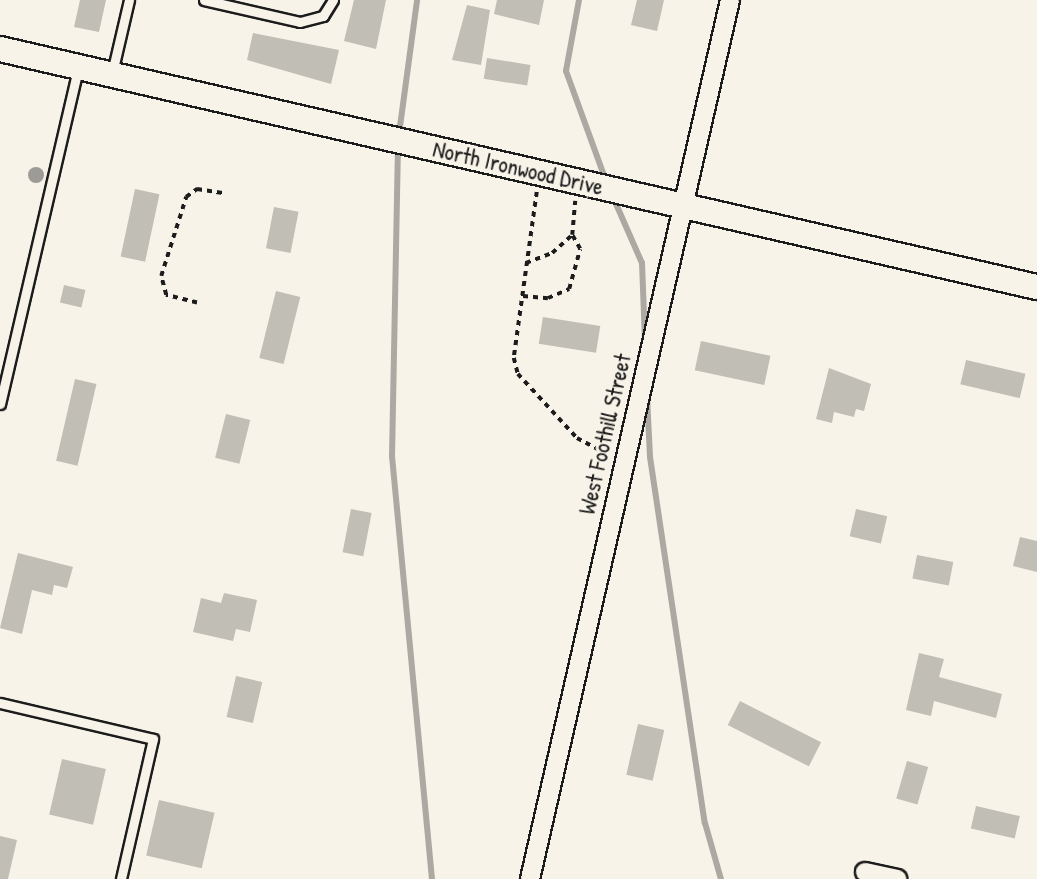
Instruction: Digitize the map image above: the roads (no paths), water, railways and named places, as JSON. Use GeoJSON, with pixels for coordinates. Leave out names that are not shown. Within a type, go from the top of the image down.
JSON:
{"type":"FeatureCollection","features":[{"type":"Feature","properties":{"kind":"street","name":"West Foothill Street"},"geometry":{"type":"LineString","coordinates":[[530,879],[730,0]]}},
{"type":"Feature","properties":{"kind":"street","name":"North Ironwood Drive"},"geometry":{"type":"LineString","coordinates":[[0,49],[1037,287]]}},
{"type":"Feature","properties":{"kind":"street"},"geometry":{"type":"LineString","coordinates":[[865,872],[897,879]]}},
{"type":"Feature","properties":{"kind":"lane"},"geometry":{"type":"LineString","coordinates":[[112,75],[129,0]]}},
{"type":"Feature","properties":{"kind":"lane"},"geometry":{"type":"LineString","coordinates":[[204,0],[300,22],[323,16],[333,0]]}},
{"type":"Feature","properties":{"kind":"lane"},"geometry":{"type":"LineString","coordinates":[[0,404],[79,67]]}},
{"type":"Feature","properties":{"kind":"lane"},"geometry":{"type":"LineString","coordinates":[[0,703],[153,739],[121,879]]}},
{"type":"Feature","properties":{"kind":"waterway"},"geometry":{"type":"LineString","coordinates":[[399,134],[417,0]]}},
{"type":"Feature","properties":{"kind":"waterway"},"geometry":{"type":"LineString","coordinates":[[579,0],[566,71],[606,181]]}},
{"type":"Feature","properties":{"kind":"waterway"},"geometry":{"type":"LineString","coordinates":[[398,145],[392,456],[432,879]]}},
{"type":"Feature","properties":{"kind":"waterway"},"geometry":{"type":"LineString","coordinates":[[613,197],[642,263],[645,341]]}},
{"type":"Feature","properties":{"kind":"waterway"},"geometry":{"type":"LineString","coordinates":[[647,397],[650,457],[705,823],[721,879]]}}]}
